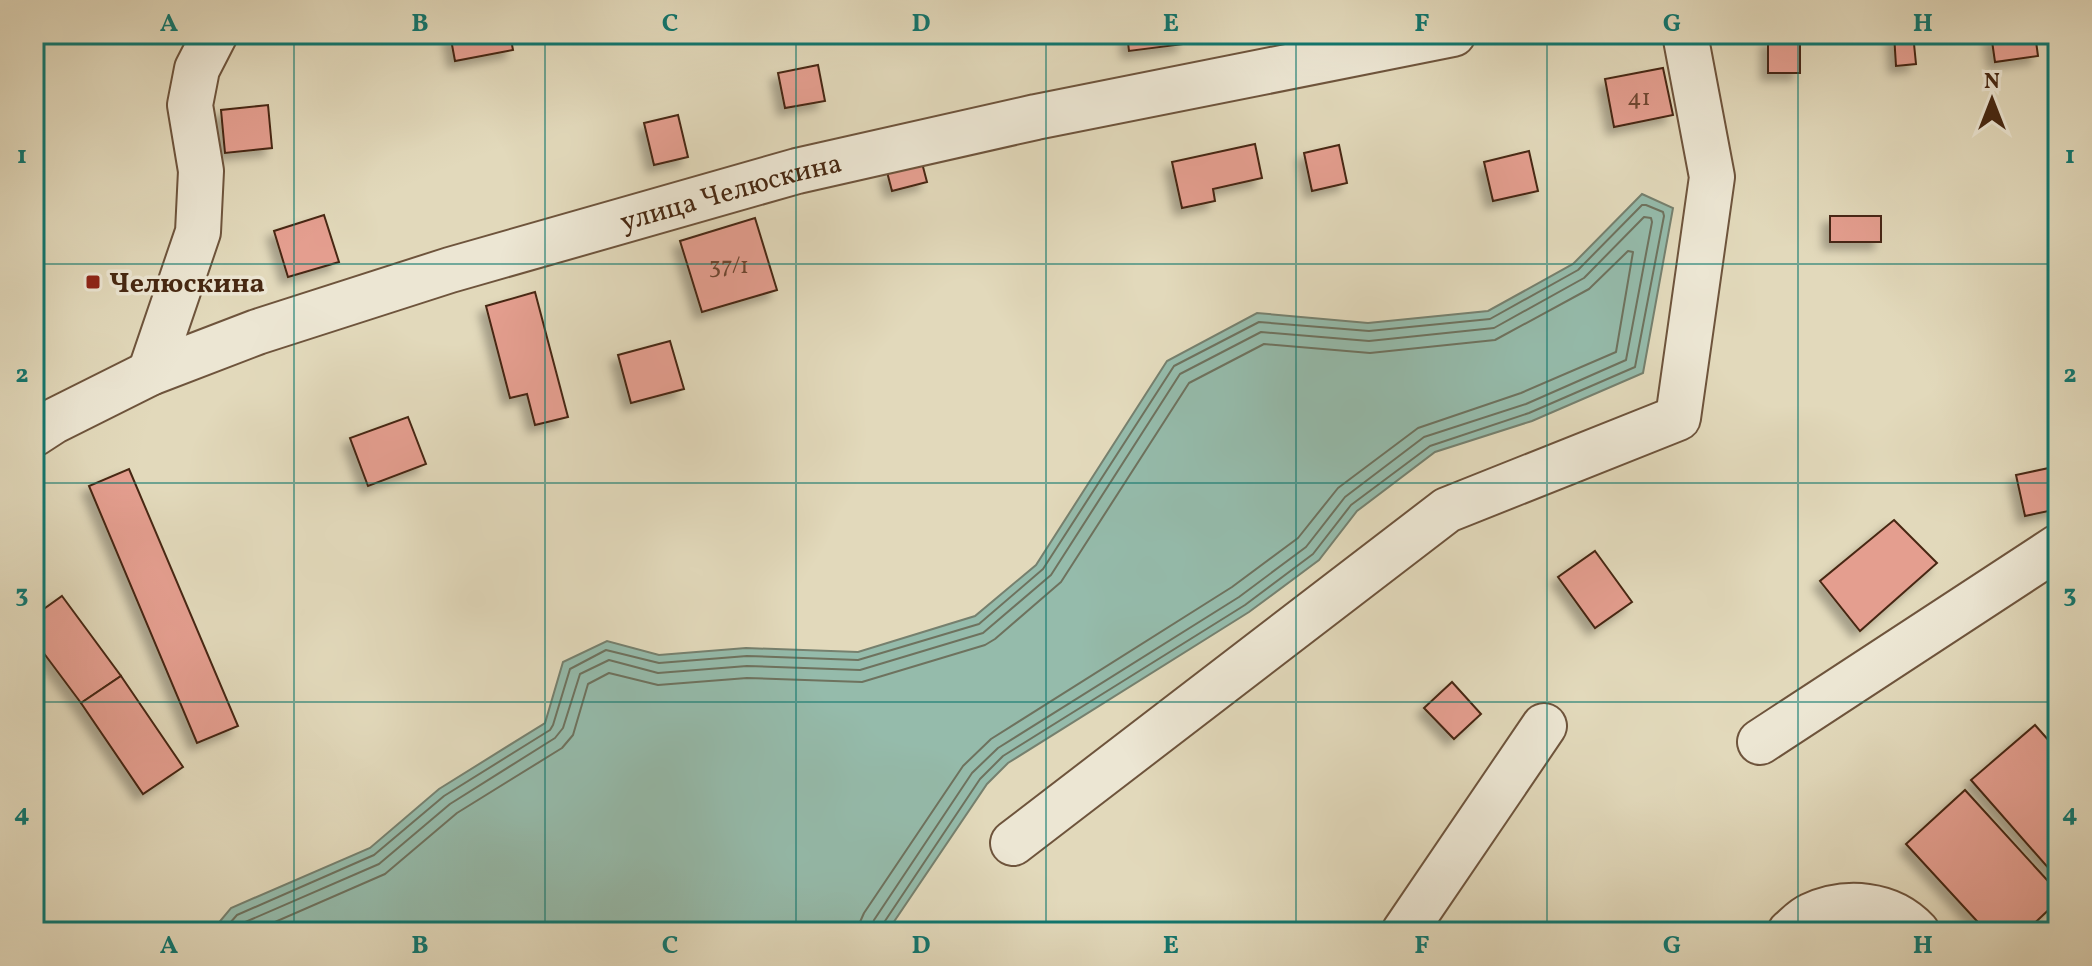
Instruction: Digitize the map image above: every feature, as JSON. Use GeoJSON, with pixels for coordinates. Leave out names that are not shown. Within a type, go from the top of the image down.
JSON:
{"type":"FeatureCollection","features":[{"type":"Feature","properties":{"kind":"street"},"geometry":{"type":"LineString","coordinates":[[150,373],[198,232],[201,171],[190,105],[197,69],[215,34]]}},
{"type":"Feature","properties":{"kind":"street","name":"улица Челюскина"},"geometry":{"type":"LineString","coordinates":[[34,434],[150,373],[257,332],[435,275],[797,171],[1036,117],[1453,34]]}},
{"type":"Feature","properties":{"kind":"street"},"geometry":{"type":"LineString","coordinates":[[1013,843],[1447,510],[1678,418],[1712,177],[1685,34]]}},
{"type":"Feature","properties":{"kind":"street"},"geometry":{"type":"LineString","coordinates":[[1760,742],[2058,547]]}},
{"type":"Feature","properties":{"kind":"street"},"geometry":{"type":"LineString","coordinates":[[1404,932],[1544,726]]}},
{"type":"Feature","properties":{"kind":"street"},"geometry":{"type":"LineString","coordinates":[[1790,932],[1808,917],[1839,906],[1871,906],[1895,914],[1917,932]]}},
{"type":"Feature","properties":{"kind":"water"},"geometry":{"type":"Polygon","coordinates":[[[1642,194],[1673,208],[1643,373],[1532,421],[1435,452],[1357,511],[1319,560],[1249,612],[1008,763],[987,784],[887,932],[211,932],[231,908],[370,848],[439,789],[545,723],[563,662],[607,641],[659,655],[746,648],[858,652],[975,616],[1036,565],[1167,361],[1257,313],[1368,323],[1488,311],[1573,264],[1642,194]]]}},
{"type":"Feature","properties":{"kind":"building"},"geometry":{"type":"Polygon","coordinates":[[[450,34],[510,34],[513,50],[455,61],[450,34]]]}},
{"type":"Feature","properties":{"kind":"building"},"geometry":{"type":"Polygon","coordinates":[[[1127,34],[1183,34],[1184,44],[1129,51],[1127,34]]]}},
{"type":"Feature","properties":{"kind":"building"},"geometry":{"type":"Polygon","coordinates":[[[1894,34],[1913,34],[1916,64],[1896,66],[1894,34]]]}},
{"type":"Feature","properties":{"kind":"building"},"geometry":{"type":"Polygon","coordinates":[[[1991,34],[2035,34],[2038,56],[1995,62],[1991,34]]]}},
{"type":"Feature","properties":{"kind":"building"},"geometry":{"type":"Polygon","coordinates":[[[1768,39],[1800,39],[1800,73],[1768,73],[1768,39]]]}},
{"type":"Feature","properties":{"kind":"building"},"geometry":{"type":"Polygon","coordinates":[[[818,65],[825,101],[785,108],[778,73],[818,65]]]}},
{"type":"Feature","properties":{"kind":"building"},"geometry":{"type":"Polygon","coordinates":[[[1663,68],[1673,115],[1614,127],[1605,79],[1663,68]]]}},
{"type":"Feature","properties":{"kind":"building"},"geometry":{"type":"Polygon","coordinates":[[[268,105],[272,148],[225,153],[221,110],[268,105]]]}},
{"type":"Feature","properties":{"kind":"building"},"geometry":{"type":"Polygon","coordinates":[[[678,115],[688,157],[654,165],[644,123],[678,115]]]}},
{"type":"Feature","properties":{"kind":"building"},"geometry":{"type":"Polygon","coordinates":[[[1255,144],[1262,178],[1213,189],[1215,201],[1182,208],[1172,162],[1255,144]]]}},
{"type":"Feature","properties":{"kind":"building"},"geometry":{"type":"Polygon","coordinates":[[[1339,145],[1347,183],[1312,191],[1304,153],[1339,145]]]}},
{"type":"Feature","properties":{"kind":"building"},"geometry":{"type":"Polygon","coordinates":[[[1529,151],[1538,191],[1493,201],[1484,162],[1529,151]]]}},
{"type":"Feature","properties":{"kind":"building"},"geometry":{"type":"Polygon","coordinates":[[[922,163],[927,182],[892,191],[887,172],[922,163]]]}},
{"type":"Feature","properties":{"kind":"building"},"geometry":{"type":"Polygon","coordinates":[[[324,215],[339,262],[288,277],[274,231],[324,215]]]}},
{"type":"Feature","properties":{"kind":"building"},"geometry":{"type":"Polygon","coordinates":[[[1830,216],[1881,216],[1881,242],[1830,242],[1830,216]]]}},
{"type":"Feature","properties":{"kind":"building"},"geometry":{"type":"Polygon","coordinates":[[[755,218],[777,290],[702,312],[680,241],[755,218]]]}},
{"type":"Feature","properties":{"kind":"building"},"geometry":{"type":"Polygon","coordinates":[[[535,292],[568,417],[535,425],[527,394],[510,398],[486,306],[535,292]]]}},
{"type":"Feature","properties":{"kind":"building"},"geometry":{"type":"Polygon","coordinates":[[[670,341],[684,389],[631,403],[618,355],[670,341]]]}},
{"type":"Feature","properties":{"kind":"building"},"geometry":{"type":"Polygon","coordinates":[[[408,417],[426,464],[368,486],[350,438],[408,417]]]}},
{"type":"Feature","properties":{"kind":"building"},"geometry":{"type":"Polygon","coordinates":[[[2058,466],[2058,509],[2025,516],[2016,475],[2058,466]]]}},
{"type":"Feature","properties":{"kind":"building"},"geometry":{"type":"Polygon","coordinates":[[[129,469],[238,726],[197,743],[89,486],[129,469]]]}},
{"type":"Feature","properties":{"kind":"building"},"geometry":{"type":"Polygon","coordinates":[[[1894,520],[1937,563],[1860,631],[1820,581],[1894,520]]]}},
{"type":"Feature","properties":{"kind":"building"},"geometry":{"type":"Polygon","coordinates":[[[1595,551],[1632,602],[1595,628],[1558,577],[1595,551]]]}},
{"type":"Feature","properties":{"kind":"building"},"geometry":{"type":"Polygon","coordinates":[[[62,596],[121,676],[81,703],[34,640],[34,616],[62,596]]]}},
{"type":"Feature","properties":{"kind":"building"},"geometry":{"type":"Polygon","coordinates":[[[121,676],[183,767],[143,794],[81,703],[121,676]]]}},
{"type":"Feature","properties":{"kind":"building"},"geometry":{"type":"Polygon","coordinates":[[[1452,682],[1481,714],[1454,739],[1424,708],[1452,682]]]}},
{"type":"Feature","properties":{"kind":"building"},"geometry":{"type":"Polygon","coordinates":[[[2035,725],[2058,751],[2058,879],[1971,780],[2035,725]]]}},
{"type":"Feature","properties":{"kind":"building"},"geometry":{"type":"Polygon","coordinates":[[[1965,790],[2058,892],[2058,901],[2025,932],[1987,932],[1906,844],[1965,790]]]}},
{"type":"Feature","properties":{"kind":"place","name":"Челюскина"},"geometry":{"type":"Point","coordinates":[93,282]}}]}
